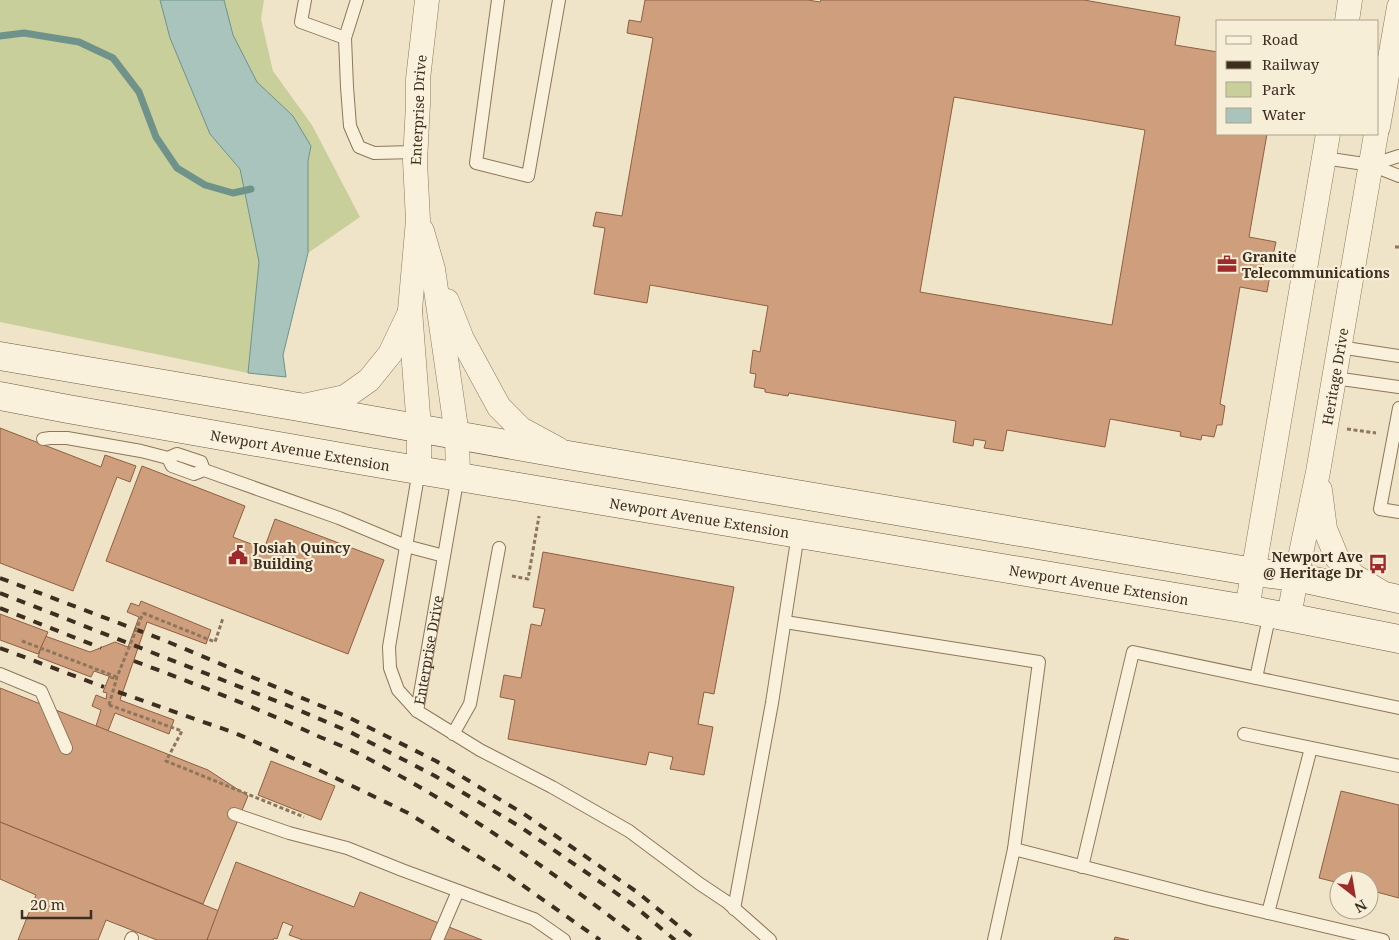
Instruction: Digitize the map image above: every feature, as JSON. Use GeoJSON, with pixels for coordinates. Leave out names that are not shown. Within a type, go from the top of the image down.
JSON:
{"type":"FeatureCollection","features":[{"type":"Feature","properties":{"kind":"main road"},"geometry":{"type":"LineString","coordinates":[[0,356],[1254,572],[1296,577],[1394,598]]}},
{"type":"Feature","properties":{"kind":"main road","name":"Newport Avenue Extension"},"geometry":{"type":"LineString","coordinates":[[0,396],[419,470],[1269,613],[1399,639]]}},
{"type":"Feature","properties":{"kind":"main road"},"geometry":{"type":"LineString","coordinates":[[0,405],[68,409]]}},
{"type":"Feature","properties":{"kind":"street","name":"Enterprise Drive"},"geometry":{"type":"LineString","coordinates":[[419,470],[419,428],[410,310],[418,220],[415,152],[419,63],[427,0]]}},
{"type":"Feature","properties":{"kind":"street"},"geometry":{"type":"LineString","coordinates":[[1347,20],[1350,0]]}},
{"type":"Feature","properties":{"kind":"street"},"geometry":{"type":"LineString","coordinates":[[1379,121],[1399,7]]}},
{"type":"Feature","properties":{"kind":"street"},"geometry":{"type":"LineString","coordinates":[[1269,613],[1254,572],[1328,135]]}},
{"type":"Feature","properties":{"kind":"street","name":"Heritage Drive"},"geometry":{"type":"LineString","coordinates":[[1269,613],[1296,577],[1318,472],[1376,135]]}},
{"type":"Feature","properties":{"kind":"street","name":"Enterprise Drive"},"geometry":{"type":"LineString","coordinates":[[418,220],[433,270],[462,339],[499,407],[521,429],[568,455]]}},
{"type":"Feature","properties":{"kind":"street","name":"Enterprise Drive"},"geometry":{"type":"LineString","coordinates":[[433,270],[457,435],[458,476]]}},
{"type":"Feature","properties":{"kind":"street","name":"Enterprise Drive"},"geometry":{"type":"LineString","coordinates":[[299,407],[345,397],[369,380],[390,354],[410,310]]}},
{"type":"Feature","properties":{"kind":"street"},"geometry":{"type":"LineString","coordinates":[[1318,472],[1325,529],[1337,558],[1354,576],[1394,598]]}},
{"type":"Feature","properties":{"kind":"lane"},"geometry":{"type":"LineString","coordinates":[[305,0],[301,22],[345,38]]}},
{"type":"Feature","properties":{"kind":"lane"},"geometry":{"type":"LineString","coordinates":[[357,0],[345,38],[350,126],[359,147],[374,153],[415,152]]}},
{"type":"Feature","properties":{"kind":"lane"},"geometry":{"type":"LineString","coordinates":[[498,0],[476,163],[528,176],[559,0]]}},
{"type":"Feature","properties":{"kind":"lane"},"geometry":{"type":"LineString","coordinates":[[1371,165],[1399,156]]}},
{"type":"Feature","properties":{"kind":"lane"},"geometry":{"type":"LineString","coordinates":[[1324,158],[1371,165],[1399,176]]}},
{"type":"Feature","properties":{"kind":"lane"},"geometry":{"type":"LineString","coordinates":[[1340,347],[1399,356]]}},
{"type":"Feature","properties":{"kind":"lane"},"geometry":{"type":"LineString","coordinates":[[1334,378],[1399,387]]}},
{"type":"Feature","properties":{"kind":"lane"},"geometry":{"type":"LineString","coordinates":[[1399,408],[1380,509],[1399,512]]}},
{"type":"Feature","properties":{"kind":"lane"},"geometry":{"type":"LineString","coordinates":[[43,439],[68,438],[141,451],[168,458],[172,466],[194,474],[204,470],[339,518],[406,546],[444,556]]}},
{"type":"Feature","properties":{"kind":"lane","name":"Enterprise Drive"},"geometry":{"type":"LineString","coordinates":[[417,710],[398,690],[390,668],[389,647],[419,470]]}},
{"type":"Feature","properties":{"kind":"lane","name":"Enterprise Drive"},"geometry":{"type":"LineString","coordinates":[[417,710],[458,476]]}},
{"type":"Feature","properties":{"kind":"lane"},"geometry":{"type":"LineString","coordinates":[[734,909],[772,703],[798,534]]}},
{"type":"Feature","properties":{"kind":"lane"},"geometry":{"type":"LineString","coordinates":[[453,734],[470,704],[499,548]]}},
{"type":"Feature","properties":{"kind":"lane"},"geometry":{"type":"LineString","coordinates":[[1256,678],[1269,613]]}},
{"type":"Feature","properties":{"kind":"lane"},"geometry":{"type":"LineString","coordinates":[[785,622],[1038,662],[1014,849],[994,940]]}},
{"type":"Feature","properties":{"kind":"lane"},"geometry":{"type":"LineString","coordinates":[[1082,867],[1133,652],[1399,708]]}},
{"type":"Feature","properties":{"kind":"lane"},"geometry":{"type":"LineString","coordinates":[[0,674],[41,691],[66,748]]}},
{"type":"Feature","properties":{"kind":"lane"},"geometry":{"type":"LineString","coordinates":[[417,710],[480,750],[552,787],[629,831],[734,909],[770,940]]}},
{"type":"Feature","properties":{"kind":"lane"},"geometry":{"type":"LineString","coordinates":[[1244,734],[1399,766]]}},
{"type":"Feature","properties":{"kind":"lane"},"geometry":{"type":"LineString","coordinates":[[1268,913],[1311,748]]}},
{"type":"Feature","properties":{"kind":"lane"},"geometry":{"type":"LineString","coordinates":[[234,814],[289,833],[347,848],[534,919],[564,940]]}},
{"type":"Feature","properties":{"kind":"lane"},"geometry":{"type":"LineString","coordinates":[[1014,849],[1383,940]]}},
{"type":"Feature","properties":{"kind":"lane"},"geometry":{"type":"LineString","coordinates":[[437,940],[458,891]]}},
{"type":"Feature","properties":{"kind":"path"},"geometry":{"type":"LineString","coordinates":[[1344,428],[1361,431]]}},
{"type":"Feature","properties":{"kind":"path"},"geometry":{"type":"LineString","coordinates":[[528,579],[539,514]]}},
{"type":"Feature","properties":{"kind":"path"},"geometry":{"type":"LineString","coordinates":[[166,761],[182,731],[109,705],[117,678],[143,613],[215,642],[223,618]]}},
{"type":"Feature","properties":{"kind":"path"},"geometry":{"type":"LineString","coordinates":[[22,641],[117,678]]}},
{"type":"Feature","properties":{"kind":"green space"},"geometry":{"type":"Polygon","coordinates":[[[0,0],[264,0],[261,19],[273,71],[312,125],[360,217],[308,253],[283,355],[286,377],[248,373],[0,322],[0,0]]]}},
{"type":"Feature","properties":{"kind":"water"},"geometry":{"type":"Polygon","coordinates":[[[160,0],[224,0],[233,35],[257,82],[293,116],[311,146],[308,161],[308,253],[283,355],[286,377],[248,373],[259,262],[240,169],[210,134],[170,38],[160,0]]]}},
{"type":"Feature","properties":{"kind":"building"},"geometry":{"type":"Polygon","coordinates":[[[645,0],[808,0],[820,2],[821,0],[1084,0],[1180,17],[1175,45],[1216,52],[1216,135],[1267,135],[1249,237],[1276,242],[1272,260],[1264,259],[1262,273],[1270,275],[1267,292],[1240,287],[1220,404],[1225,406],[1222,425],[1217,425],[1214,437],[1202,435],[1201,440],[1180,436],[1181,432],[1110,419],[1105,447],[1007,430],[1003,451],[984,448],[986,441],[974,439],[973,446],[953,442],[956,421],[789,393],[788,396],[765,392],[765,389],[754,387],[756,374],[750,373],[753,350],[760,352],[768,306],[650,285],[647,303],[594,294],[605,228],[593,226],[596,212],[622,216],[653,38],[627,33],[629,20],[641,22],[645,0]],[[954,97],[920,292],[1112,325],[1145,130],[954,97]]]}},
{"type":"Feature","properties":{"kind":"building"},"geometry":{"type":"Polygon","coordinates":[[[0,428],[101,467],[105,455],[136,466],[130,482],[117,477],[73,591],[0,563],[0,428]]]}},
{"type":"Feature","properties":{"kind":"building","name":"Josiah Quincy Building"},"geometry":{"type":"Polygon","coordinates":[[[142,466],[245,506],[233,537],[264,549],[275,519],[384,560],[348,654],[106,561],[142,466]]]}},
{"type":"Feature","properties":{"kind":"building"},"geometry":{"type":"Polygon","coordinates":[[[543,552],[734,587],[714,694],[704,692],[698,724],[713,727],[704,775],[670,769],[673,757],[649,752],[646,765],[508,739],[515,700],[500,697],[504,675],[521,678],[531,624],[541,626],[545,609],[533,607],[543,552]]]}},
{"type":"Feature","properties":{"kind":"building"},"geometry":{"type":"Polygon","coordinates":[[[141,601],[211,630],[206,644],[147,622],[120,700],[174,720],[169,734],[115,713],[108,731],[96,726],[101,710],[92,706],[96,695],[106,699],[107,693],[103,692],[109,677],[114,678],[94,671],[91,677],[38,657],[45,636],[90,652],[115,642],[128,647],[139,617],[127,612],[131,603],[139,606],[141,601]]]}},
{"type":"Feature","properties":{"kind":"building"},"geometry":{"type":"Polygon","coordinates":[[[0,614],[48,632],[38,654],[0,640],[0,614]]]}},
{"type":"Feature","properties":{"kind":"building"},"geometry":{"type":"Polygon","coordinates":[[[0,688],[208,770],[248,796],[203,904],[0,822],[0,688]]]}},
{"type":"Feature","properties":{"kind":"building"},"geometry":{"type":"Polygon","coordinates":[[[271,761],[335,786],[321,820],[258,795],[271,761]]]}},
{"type":"Feature","properties":{"kind":"building"},"geometry":{"type":"Polygon","coordinates":[[[1341,791],[1399,805],[1399,898],[1379,893],[1379,870],[1329,870],[1329,880],[1319,878],[1341,791]]]}},
{"type":"Feature","properties":{"kind":"building"},"geometry":{"type":"Polygon","coordinates":[[[0,822],[219,911],[207,940],[157,940],[106,920],[98,940],[18,940],[36,895],[0,879],[0,822]]]}},
{"type":"Feature","properties":{"kind":"building"},"geometry":{"type":"Polygon","coordinates":[[[236,862],[354,907],[360,892],[482,940],[303,940],[289,935],[293,926],[283,922],[277,939],[274,938],[273,940],[207,940],[236,862]]]}},
{"type":"Feature","properties":{"kind":"building"},"geometry":{"type":"Polygon","coordinates":[[[1115,937],[1129,940],[1114,940],[1115,937]]]}},
{"type":"Feature","properties":{"kind":"waterway"},"geometry":{"type":"LineString","coordinates":[[0,36],[24,33],[79,42],[113,58],[139,92],[156,137],[177,168],[205,185],[233,193],[251,189]]}},
{"type":"Feature","properties":{"kind":"railway"},"geometry":{"type":"LineString","coordinates":[[0,578],[161,639],[350,718],[436,761],[524,814],[637,892],[696,940]]}},
{"type":"Feature","properties":{"kind":"railway"},"geometry":{"type":"LineString","coordinates":[[0,593],[289,706],[350,732],[435,776],[519,826],[632,904],[675,940]]}},
{"type":"Feature","properties":{"kind":"railway"},"geometry":{"type":"LineString","coordinates":[[0,608],[101,648]]}},
{"type":"Feature","properties":{"kind":"railway"},"geometry":{"type":"LineString","coordinates":[[0,648],[104,687]]}},
{"type":"Feature","properties":{"kind":"railway"},"geometry":{"type":"LineString","coordinates":[[134,661],[288,722],[353,751],[403,778],[474,820],[542,866],[641,940]]}},
{"type":"Feature","properties":{"kind":"railway"},"geometry":{"type":"LineString","coordinates":[[118,692],[235,733],[313,767],[408,813],[508,875],[600,940]]}},
{"type":"Feature","properties":{"kind":"place","name":"Granite Telecommunications"},"geometry":{"type":"Point","coordinates":[1227,264]}},
{"type":"Feature","properties":{"kind":"place","name":"Josiah Quincy Building"},"geometry":{"type":"Point","coordinates":[238,555]}},
{"type":"Feature","properties":{"kind":"place","name":"Newport Ave @ Heritage Dr"},"geometry":{"type":"Point","coordinates":[1378,564]}}]}
